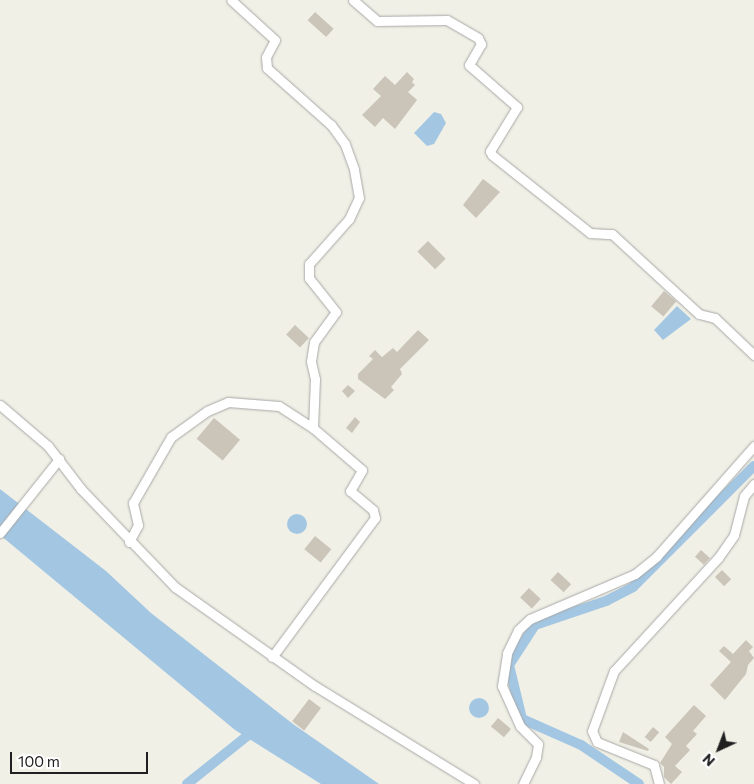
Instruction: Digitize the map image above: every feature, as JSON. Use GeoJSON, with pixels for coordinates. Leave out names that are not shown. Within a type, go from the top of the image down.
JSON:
{"type":"FeatureCollection","features":[{"type":"Feature","properties":{"kind":"street"},"geometry":{"type":"LineString","coordinates":[[232,0],[275,40],[266,57],[267,68],[331,125],[345,144],[354,169],[359,198],[349,219],[309,264],[308,278],[336,312],[314,342],[310,360],[315,379],[313,428]]}},
{"type":"Feature","properties":{"kind":"street"},"geometry":{"type":"LineString","coordinates":[[353,0],[377,21],[448,20],[478,38],[481,44],[469,65],[517,107],[490,151],[492,155],[590,233],[612,234],[699,314],[715,318],[754,355]]}},
{"type":"Feature","properties":{"kind":"street"},"geometry":{"type":"LineString","coordinates":[[129,542],[138,525],[133,502],[171,437],[207,411],[228,402],[279,406],[313,428],[362,470],[350,491],[373,510],[375,518],[272,657]]}},
{"type":"Feature","properties":{"kind":"street"},"geometry":{"type":"LineString","coordinates":[[0,406],[24,424],[59,459],[81,489],[129,542],[175,587],[272,657],[414,750],[474,784]]}},
{"type":"Feature","properties":{"kind":"street"},"geometry":{"type":"LineString","coordinates":[[523,784],[536,757],[538,744],[520,726],[502,686],[504,661],[518,630],[530,618],[635,574],[657,556],[754,446]]}},
{"type":"Feature","properties":{"kind":"street"},"geometry":{"type":"LineString","coordinates":[[0,533],[59,459]]}},
{"type":"Feature","properties":{"kind":"street"},"geometry":{"type":"LineString","coordinates":[[659,784],[654,765],[597,742],[592,731],[614,671],[718,558],[734,535],[744,496],[754,484]]}},
{"type":"Feature","properties":{"kind":"water"},"geometry":{"type":"Polygon","coordinates":[[[434,112],[441,114],[446,123],[434,144],[427,146],[414,133],[434,112]]]}},
{"type":"Feature","properties":{"kind":"water"},"geometry":{"type":"Polygon","coordinates":[[[677,306],[691,319],[663,340],[654,330],[677,306]]]}},
{"type":"Feature","properties":{"kind":"water"},"geometry":{"type":"Polygon","coordinates":[[[0,489],[106,571],[151,613],[293,724],[379,784],[321,784],[235,730],[0,535],[0,489]]]}},
{"type":"Feature","properties":{"kind":"water"},"geometry":{"type":"Polygon","coordinates":[[[297,514],[304,517],[307,524],[304,531],[297,534],[290,531],[287,524],[290,517],[297,514]]]}},
{"type":"Feature","properties":{"kind":"water"},"geometry":{"type":"Polygon","coordinates":[[[479,698],[486,701],[489,708],[486,715],[479,718],[472,715],[469,708],[472,701],[479,698]]]}},
{"type":"Feature","properties":{"kind":"building"},"geometry":{"type":"Polygon","coordinates":[[[315,12],[334,29],[326,37],[308,20],[315,12]]]}},
{"type":"Feature","properties":{"kind":"building"},"geometry":{"type":"Polygon","coordinates":[[[407,72],[414,79],[412,82],[415,85],[408,92],[417,100],[395,129],[383,118],[375,127],[362,115],[381,96],[373,89],[385,76],[395,85],[407,72]]]}},
{"type":"Feature","properties":{"kind":"building"},"geometry":{"type":"Polygon","coordinates":[[[483,179],[500,192],[476,218],[463,205],[483,179]]]}},
{"type":"Feature","properties":{"kind":"building"},"geometry":{"type":"Polygon","coordinates":[[[428,241],[446,259],[435,269],[417,252],[428,241]]]}},
{"type":"Feature","properties":{"kind":"building"},"geometry":{"type":"Polygon","coordinates":[[[664,291],[676,301],[663,317],[651,306],[664,291]]]}},
{"type":"Feature","properties":{"kind":"building"},"geometry":{"type":"Polygon","coordinates":[[[295,325],[309,338],[300,347],[286,335],[295,325]]]}},
{"type":"Feature","properties":{"kind":"building"},"geometry":{"type":"Polygon","coordinates":[[[418,330],[429,340],[400,369],[402,374],[391,387],[394,390],[385,399],[358,379],[358,374],[373,359],[369,356],[375,350],[382,357],[393,348],[397,352],[418,330]]]}},
{"type":"Feature","properties":{"kind":"building"},"geometry":{"type":"Polygon","coordinates":[[[348,385],[355,391],[348,398],[342,391],[348,385]]]}},
{"type":"Feature","properties":{"kind":"building"},"geometry":{"type":"Polygon","coordinates":[[[355,417],[360,422],[352,433],[346,428],[355,417]]]}},
{"type":"Feature","properties":{"kind":"building"},"geometry":{"type":"Polygon","coordinates":[[[214,418],[240,440],[223,461],[197,439],[214,418]]]}},
{"type":"Feature","properties":{"kind":"building"},"geometry":{"type":"Polygon","coordinates":[[[315,536],[331,549],[321,562],[304,549],[315,536]]]}},
{"type":"Feature","properties":{"kind":"building"},"geometry":{"type":"Polygon","coordinates":[[[701,550],[710,558],[704,565],[695,557],[701,550]]]}},
{"type":"Feature","properties":{"kind":"building"},"geometry":{"type":"Polygon","coordinates":[[[722,570],[731,579],[724,586],[715,577],[722,570]]]}},
{"type":"Feature","properties":{"kind":"building"},"geometry":{"type":"Polygon","coordinates":[[[558,572],[571,584],[564,592],[550,580],[558,572]]]}},
{"type":"Feature","properties":{"kind":"building"},"geometry":{"type":"Polygon","coordinates":[[[529,588],[541,599],[532,608],[520,598],[529,588]]]}},
{"type":"Feature","properties":{"kind":"building"},"geometry":{"type":"Polygon","coordinates":[[[746,640],[753,647],[749,651],[754,658],[748,665],[746,674],[725,700],[710,685],[731,662],[719,651],[724,646],[733,654],[746,640]]]}},
{"type":"Feature","properties":{"kind":"building"},"geometry":{"type":"Polygon","coordinates":[[[309,699],[321,708],[304,730],[292,721],[309,699]]]}},
{"type":"Feature","properties":{"kind":"building"},"geometry":{"type":"Polygon","coordinates":[[[694,705],[706,716],[693,731],[697,734],[686,746],[690,750],[675,766],[682,772],[671,784],[664,777],[664,767],[660,763],[672,744],[665,737],[694,705]]]}},
{"type":"Feature","properties":{"kind":"building"},"geometry":{"type":"Polygon","coordinates":[[[498,718],[511,729],[504,737],[491,726],[498,718]]]}},
{"type":"Feature","properties":{"kind":"building"},"geometry":{"type":"Polygon","coordinates":[[[653,727],[659,732],[651,742],[645,737],[653,727]]]}},
{"type":"Feature","properties":{"kind":"building"},"geometry":{"type":"Polygon","coordinates":[[[623,732],[649,749],[648,751],[619,742],[623,732]]]}},
{"type":"Feature","properties":{"kind":"waterway"},"geometry":{"type":"LineString","coordinates":[[639,784],[581,745],[522,719],[509,665],[535,625],[606,601],[633,587],[754,466]]}},
{"type":"Feature","properties":{"kind":"waterway"},"geometry":{"type":"LineString","coordinates":[[187,784],[256,729]]}}]}
